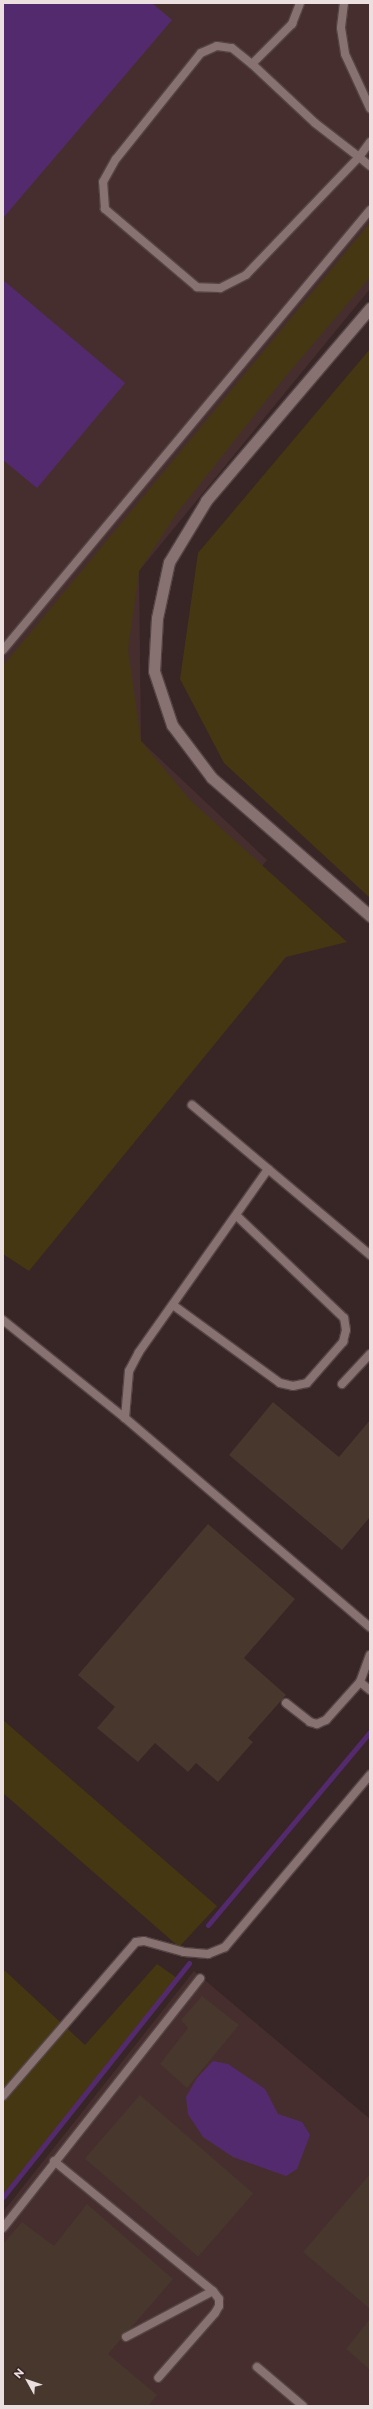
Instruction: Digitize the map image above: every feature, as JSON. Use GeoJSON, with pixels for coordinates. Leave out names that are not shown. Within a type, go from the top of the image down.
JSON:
{"type":"FeatureCollection","features":[{"type":"Feature","properties":{"kind":"street"},"geometry":{"type":"LineString","coordinates":[[370,308],[206,501],[169,562],[157,618],[154,670],[172,725],[212,778],[370,916]]}},
{"type":"Feature","properties":{"kind":"lane"},"geometry":{"type":"LineString","coordinates":[[252,64],[292,24],[300,3]]}},
{"type":"Feature","properties":{"kind":"lane"},"geometry":{"type":"LineString","coordinates":[[344,3],[341,28],[345,54],[370,108]]}},
{"type":"Feature","properties":{"kind":"lane"},"geometry":{"type":"LineString","coordinates":[[370,142],[359,157],[246,275],[220,288],[197,287],[105,209],[104,182],[116,159],[201,53],[218,46],[232,48],[252,64],[315,123],[359,157],[370,166]]}},
{"type":"Feature","properties":{"kind":"lane"},"geometry":{"type":"LineString","coordinates":[[3,650],[370,210]]}},
{"type":"Feature","properties":{"kind":"lane"},"geometry":{"type":"LineString","coordinates":[[192,1105],[370,1256]]}},
{"type":"Feature","properties":{"kind":"lane"},"geometry":{"type":"LineString","coordinates":[[125,1418],[129,1371],[268,1169]]}},
{"type":"Feature","properties":{"kind":"lane"},"geometry":{"type":"LineString","coordinates":[[173,1305],[280,1383],[293,1386],[307,1383],[343,1342],[346,1330],[344,1318],[236,1215]]}},
{"type":"Feature","properties":{"kind":"lane"},"geometry":{"type":"LineString","coordinates":[[3,1320],[125,1418],[370,1627]]}},
{"type":"Feature","properties":{"kind":"lane"},"geometry":{"type":"LineString","coordinates":[[342,1384],[370,1354]]}},
{"type":"Feature","properties":{"kind":"lane"},"geometry":{"type":"LineString","coordinates":[[286,1703],[310,1722],[317,1724],[326,1720],[360,1682],[370,1655]]}},
{"type":"Feature","properties":{"kind":"lane"},"geometry":{"type":"LineString","coordinates":[[360,1682],[370,1690]]}},
{"type":"Feature","properties":{"kind":"lane"},"geometry":{"type":"LineString","coordinates":[[3,2096],[136,1942],[144,1941],[184,1952],[208,1954],[225,1947],[370,1775]]}},
{"type":"Feature","properties":{"kind":"lane"},"geometry":{"type":"LineString","coordinates":[[3,2228],[54,2161],[200,1979]]}},
{"type":"Feature","properties":{"kind":"lane"},"geometry":{"type":"LineString","coordinates":[[54,2161],[213,2291],[219,2299],[219,2306],[215,2313],[158,2378]]}},
{"type":"Feature","properties":{"kind":"lane"},"geometry":{"type":"LineString","coordinates":[[126,2337],[213,2291]]}},
{"type":"Feature","properties":{"kind":"lane"},"geometry":{"type":"LineString","coordinates":[[257,2367],[303,2406]]}},
{"type":"Feature","properties":{"kind":"shaded area"},"geometry":{"type":"Polygon","coordinates":[[[3,3],[370,3],[370,289],[139,571],[141,741],[267,860],[3,1177],[3,3]]]}},
{"type":"Feature","properties":{"kind":"shaded area"},"geometry":{"type":"Polygon","coordinates":[[[3,3],[152,3],[172,20],[3,218],[3,3]]]}},
{"type":"Feature","properties":{"kind":"shaded area"},"geometry":{"type":"Polygon","coordinates":[[[370,223],[370,277],[280,383],[177,513],[139,571],[128,650],[141,741],[190,800],[347,942],[286,957],[29,1271],[3,1254],[3,666],[370,223]]]}},
{"type":"Feature","properties":{"kind":"shaded area"},"geometry":{"type":"Polygon","coordinates":[[[3,280],[125,383],[37,488],[3,460],[3,280]]]}},
{"type":"Feature","properties":{"kind":"shaded area"},"geometry":{"type":"Polygon","coordinates":[[[370,349],[370,898],[224,763],[180,679],[198,553],[370,349]]]}},
{"type":"Feature","properties":{"kind":"shaded area"},"geometry":{"type":"Polygon","coordinates":[[[3,1720],[217,1906],[179,1947],[3,1793],[3,1720]]]}},
{"type":"Feature","properties":{"kind":"shaded area"},"geometry":{"type":"Polygon","coordinates":[[[157,1964],[177,1978],[3,2198],[3,1969],[85,2045],[157,1964]]]}},
{"type":"Feature","properties":{"kind":"shaded area"},"geometry":{"type":"Polygon","coordinates":[[[194,1971],[370,2119],[370,2406],[3,2406],[3,2212],[194,1971]]]}},
{"type":"Feature","properties":{"kind":"shaded area"},"geometry":{"type":"Polygon","coordinates":[[[213,2061],[228,2064],[265,2089],[278,2114],[302,2122],[310,2135],[297,2169],[286,2176],[233,2157],[203,2137],[188,2114],[186,2097],[197,2078],[213,2061]]]}},
{"type":"Feature","properties":{"kind":"building"},"geometry":{"type":"Polygon","coordinates":[[[273,1402],[339,1457],[370,1420],[370,1517],[342,1550],[229,1455],[273,1402]]]}},
{"type":"Feature","properties":{"kind":"building"},"geometry":{"type":"Polygon","coordinates":[[[208,1524],[295,1599],[244,1658],[286,1695],[248,1738],[253,1742],[218,1782],[196,1763],[188,1772],[155,1743],[138,1762],[97,1728],[115,1707],[78,1675],[208,1524]]]}},
{"type":"Feature","properties":{"kind":"building"},"geometry":{"type":"Polygon","coordinates":[[[202,1996],[239,2025],[187,2088],[160,2064],[188,2028],[181,2020],[202,1996]]]}},
{"type":"Feature","properties":{"kind":"building"},"geometry":{"type":"Polygon","coordinates":[[[140,2095],[253,2193],[198,2257],[85,2158],[140,2095]]]}},
{"type":"Feature","properties":{"kind":"building"},"geometry":{"type":"Polygon","coordinates":[[[370,2174],[370,2309],[303,2252],[370,2174]]]}},
{"type":"Feature","properties":{"kind":"building"},"geometry":{"type":"Polygon","coordinates":[[[87,2204],[173,2279],[130,2329],[122,2334],[121,2339],[108,2354],[157,2395],[148,2406],[3,2406],[3,2244],[22,2222],[54,2246],[87,2204]]]}},
{"type":"Feature","properties":{"kind":"building"},"geometry":{"type":"Polygon","coordinates":[[[370,2319],[370,2370],[346,2349],[370,2319]]]}},
{"type":"Feature","properties":{"kind":"waterway"},"geometry":{"type":"LineString","coordinates":[[208,1925],[370,1732]]}},
{"type":"Feature","properties":{"kind":"waterway"},"geometry":{"type":"LineString","coordinates":[[3,2197],[189,1963]]}}]}
